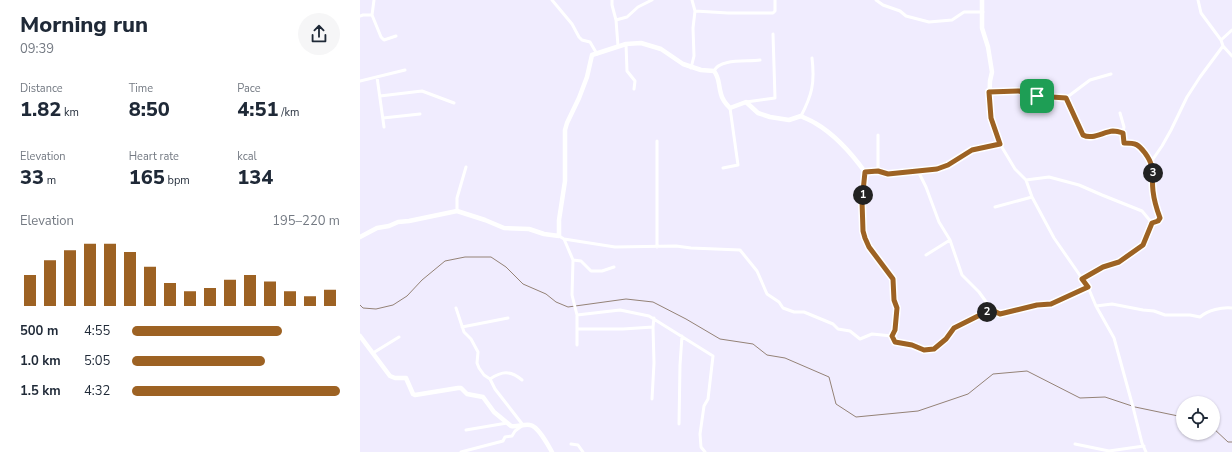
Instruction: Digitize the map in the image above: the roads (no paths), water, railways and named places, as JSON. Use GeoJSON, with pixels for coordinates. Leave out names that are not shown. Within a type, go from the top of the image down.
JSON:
{"type":"FeatureCollection","features":[{"type":"Feature","properties":{"kind":"street"},"geometry":{"type":"LineString","coordinates":[[374,0],[372,15],[381,37],[384,40],[396,36]]}},
{"type":"Feature","properties":{"kind":"street"},"geometry":{"type":"LineString","coordinates":[[552,0],[572,24],[579,37],[582,40],[590,42],[597,54]]}},
{"type":"Feature","properties":{"kind":"street"},"geometry":{"type":"LineString","coordinates":[[612,0],[616,20],[618,46]]}},
{"type":"Feature","properties":{"kind":"street"},"geometry":{"type":"LineString","coordinates":[[616,20],[627,17],[638,7],[652,0]]}},
{"type":"Feature","properties":{"kind":"street"},"geometry":{"type":"LineString","coordinates":[[691,68],[694,56],[693,34],[695,11],[692,0]]}},
{"type":"Feature","properties":{"kind":"street"},"geometry":{"type":"LineString","coordinates":[[695,11],[773,13],[775,11],[775,0]]}},
{"type":"Feature","properties":{"kind":"street"},"geometry":{"type":"LineString","coordinates":[[876,0],[883,5],[900,11],[906,16],[929,22],[952,20],[964,12],[982,12]]}},
{"type":"Feature","properties":{"kind":"street"},"geometry":{"type":"LineString","coordinates":[[883,5],[884,0]]}},
{"type":"Feature","properties":{"kind":"street"},"geometry":{"type":"LineString","coordinates":[[982,0],[982,28],[988,47],[992,72],[989,92],[991,118],[1000,144],[1015,169],[1026,180],[1032,197],[1061,249],[1088,287],[1096,306],[1114,338],[1142,443],[1146,452]]}},
{"type":"Feature","properties":{"kind":"street"},"geometry":{"type":"LineString","coordinates":[[1198,0],[1201,13],[1223,46],[1232,56]]}},
{"type":"Feature","properties":{"kind":"street"},"geometry":{"type":"LineString","coordinates":[[360,16],[372,15]]}},
{"type":"Feature","properties":{"kind":"street"},"geometry":{"type":"LineString","coordinates":[[1220,40],[1232,30]]}},
{"type":"Feature","properties":{"kind":"street"},"geometry":{"type":"LineString","coordinates":[[730,108],[746,102],[775,98],[773,34]]}},
{"type":"Feature","properties":{"kind":"street"},"geometry":{"type":"LineString","coordinates":[[559,236],[559,220],[565,181],[566,126],[580,98],[588,77],[592,57],[597,54],[618,46],[641,42],[661,49],[680,63],[691,68],[714,71],[718,76],[720,94],[730,108],[738,165],[723,168]]}},
{"type":"Feature","properties":{"kind":"street"},"geometry":{"type":"LineString","coordinates":[[626,44],[627,71],[635,81],[634,90]]}},
{"type":"Feature","properties":{"kind":"street"},"geometry":{"type":"LineString","coordinates":[[1152,162],[1171,130],[1187,97],[1223,46]]}},
{"type":"Feature","properties":{"kind":"street"},"geometry":{"type":"LineString","coordinates":[[746,102],[758,113],[770,117],[789,120],[801,116],[809,101],[813,84],[814,71],[812,58]]}},
{"type":"Feature","properties":{"kind":"street"},"geometry":{"type":"LineString","coordinates":[[714,71],[718,65],[730,62],[751,62],[760,60]]}},
{"type":"Feature","properties":{"kind":"street"},"geometry":{"type":"LineString","coordinates":[[360,81],[405,70]]}},
{"type":"Feature","properties":{"kind":"street"},"geometry":{"type":"LineString","coordinates":[[989,92],[1019,91],[1037,96],[1066,98],[1090,80],[1111,74]]}},
{"type":"Feature","properties":{"kind":"street"},"geometry":{"type":"LineString","coordinates":[[377,77],[384,127]]}},
{"type":"Feature","properties":{"kind":"street"},"geometry":{"type":"LineString","coordinates":[[380,96],[422,91],[454,102]]}},
{"type":"Feature","properties":{"kind":"street"},"geometry":{"type":"LineString","coordinates":[[1066,98],[1085,137],[1113,131],[1123,133]]}},
{"type":"Feature","properties":{"kind":"street"},"geometry":{"type":"LineString","coordinates":[[1082,279],[1103,267],[1119,262],[1143,245],[1152,223],[1158,221],[1160,218],[1153,193],[1152,162],[1140,146],[1134,143],[1124,143],[1124,127],[1120,113]]}},
{"type":"Feature","properties":{"kind":"street"},"geometry":{"type":"LineString","coordinates":[[383,118],[420,114]]}},
{"type":"Feature","properties":{"kind":"street"},"geometry":{"type":"LineString","coordinates":[[801,116],[815,123],[830,134],[854,157],[865,172],[862,201],[863,231],[869,247],[893,279],[894,300],[897,308],[895,330],[892,336]]}},
{"type":"Feature","properties":{"kind":"street"},"geometry":{"type":"LineString","coordinates":[[878,135],[878,171]]}},
{"type":"Feature","properties":{"kind":"street"},"geometry":{"type":"LineString","coordinates":[[657,141],[657,247]]}},
{"type":"Feature","properties":{"kind":"street"},"geometry":{"type":"LineString","coordinates":[[865,172],[878,171],[888,174],[942,168],[972,150],[1000,144]]}},
{"type":"Feature","properties":{"kind":"street"},"geometry":{"type":"LineString","coordinates":[[457,211],[457,198],[466,167]]}},
{"type":"Feature","properties":{"kind":"street"},"geometry":{"type":"LineString","coordinates":[[918,171],[926,187],[939,222],[950,240],[962,275],[979,292],[992,310],[1000,314],[1037,305],[1051,304],[1088,287]]}},
{"type":"Feature","properties":{"kind":"street"},"geometry":{"type":"LineString","coordinates":[[1026,180],[1049,177],[1079,185],[1142,211],[1152,223]]}},
{"type":"Feature","properties":{"kind":"street"},"geometry":{"type":"LineString","coordinates":[[995,207],[1032,197]]}},
{"type":"Feature","properties":{"kind":"street"},"geometry":{"type":"LineString","coordinates":[[360,237],[378,228],[389,226],[398,222],[457,211],[504,228],[529,229],[544,234],[559,236],[564,239],[615,248],[676,246],[740,250],[757,271],[767,294],[779,302],[783,308],[794,312],[804,312],[833,324],[838,329],[850,330],[860,339],[872,334],[892,336]]}},
{"type":"Feature","properties":{"kind":"street"},"geometry":{"type":"LineString","coordinates":[[564,239],[573,260],[572,295],[577,315],[577,345]]}},
{"type":"Feature","properties":{"kind":"street"},"geometry":{"type":"LineString","coordinates":[[926,255],[950,240]]}},
{"type":"Feature","properties":{"kind":"street"},"geometry":{"type":"LineString","coordinates":[[573,260],[581,262],[591,271],[602,271],[614,267]]}},
{"type":"Feature","properties":{"kind":"street"},"geometry":{"type":"LineString","coordinates":[[1096,306],[1112,304],[1154,311],[1165,315],[1190,315],[1200,317],[1222,308],[1232,308]]}},
{"type":"Feature","properties":{"kind":"street"},"geometry":{"type":"LineString","coordinates":[[456,308],[464,332],[471,339],[474,348],[478,352],[477,363],[479,368],[484,375],[490,379],[495,389],[523,425]]}},
{"type":"Feature","properties":{"kind":"street"},"geometry":{"type":"LineString","coordinates":[[577,315],[620,310],[654,318],[713,356],[708,399],[704,406],[700,434],[701,447],[705,452]]}},
{"type":"Feature","properties":{"kind":"street"},"geometry":{"type":"LineString","coordinates":[[892,336],[895,342],[929,350],[937,347],[954,328],[992,310]]}},
{"type":"Feature","properties":{"kind":"street"},"geometry":{"type":"LineString","coordinates":[[462,327],[508,318]]}},
{"type":"Feature","properties":{"kind":"street"},"geometry":{"type":"LineString","coordinates":[[652,399],[654,363],[652,327],[654,318]]}},
{"type":"Feature","properties":{"kind":"street"},"geometry":{"type":"LineString","coordinates":[[578,329],[652,327]]}},
{"type":"Feature","properties":{"kind":"street"},"geometry":{"type":"LineString","coordinates":[[360,336],[390,376],[395,378],[406,378],[414,394],[416,395],[460,388],[467,394],[483,397],[494,412],[507,423],[513,426],[531,425],[536,428],[552,452]]}},
{"type":"Feature","properties":{"kind":"street"},"geometry":{"type":"LineString","coordinates":[[680,424],[680,365],[682,336]]}},
{"type":"Feature","properties":{"kind":"street"},"geometry":{"type":"LineString","coordinates":[[374,353],[399,337]]}},
{"type":"Feature","properties":{"kind":"street"},"geometry":{"type":"LineString","coordinates":[[490,379],[497,374],[507,372],[519,377],[522,380]]}},
{"type":"Feature","properties":{"kind":"street"},"geometry":{"type":"LineString","coordinates":[[466,430],[507,423]]}},
{"type":"Feature","properties":{"kind":"street"},"geometry":{"type":"LineString","coordinates":[[461,452],[503,441],[505,437],[512,436],[514,431],[523,425]]}},
{"type":"Feature","properties":{"kind":"street"},"geometry":{"type":"LineString","coordinates":[[571,444],[578,445],[583,452]]}},
{"type":"Feature","properties":{"kind":"street"},"geometry":{"type":"LineString","coordinates":[[1075,444],[1109,451],[1144,446]]}},
{"type":"Feature","properties":{"kind":"waterway"},"geometry":{"type":"LineString","coordinates":[[360,305],[363,308],[376,309],[393,305],[407,296],[422,280],[445,261],[465,257],[491,257],[506,267],[523,284],[546,294],[556,302],[568,307],[626,299],[653,302],[720,339],[753,344],[767,355],[785,358],[829,377],[836,404],[856,417],[918,411],[968,394],[993,374],[1027,371],[1080,398],[1105,397],[1132,406]]}},
{"type":"Feature","properties":{"kind":"waterway"},"geometry":{"type":"LineString","coordinates":[[1135,407],[1176,416]]}},
{"type":"Feature","properties":{"kind":"waterway"},"geometry":{"type":"LineString","coordinates":[[1220,435],[1228,442],[1232,442]]}}]}
